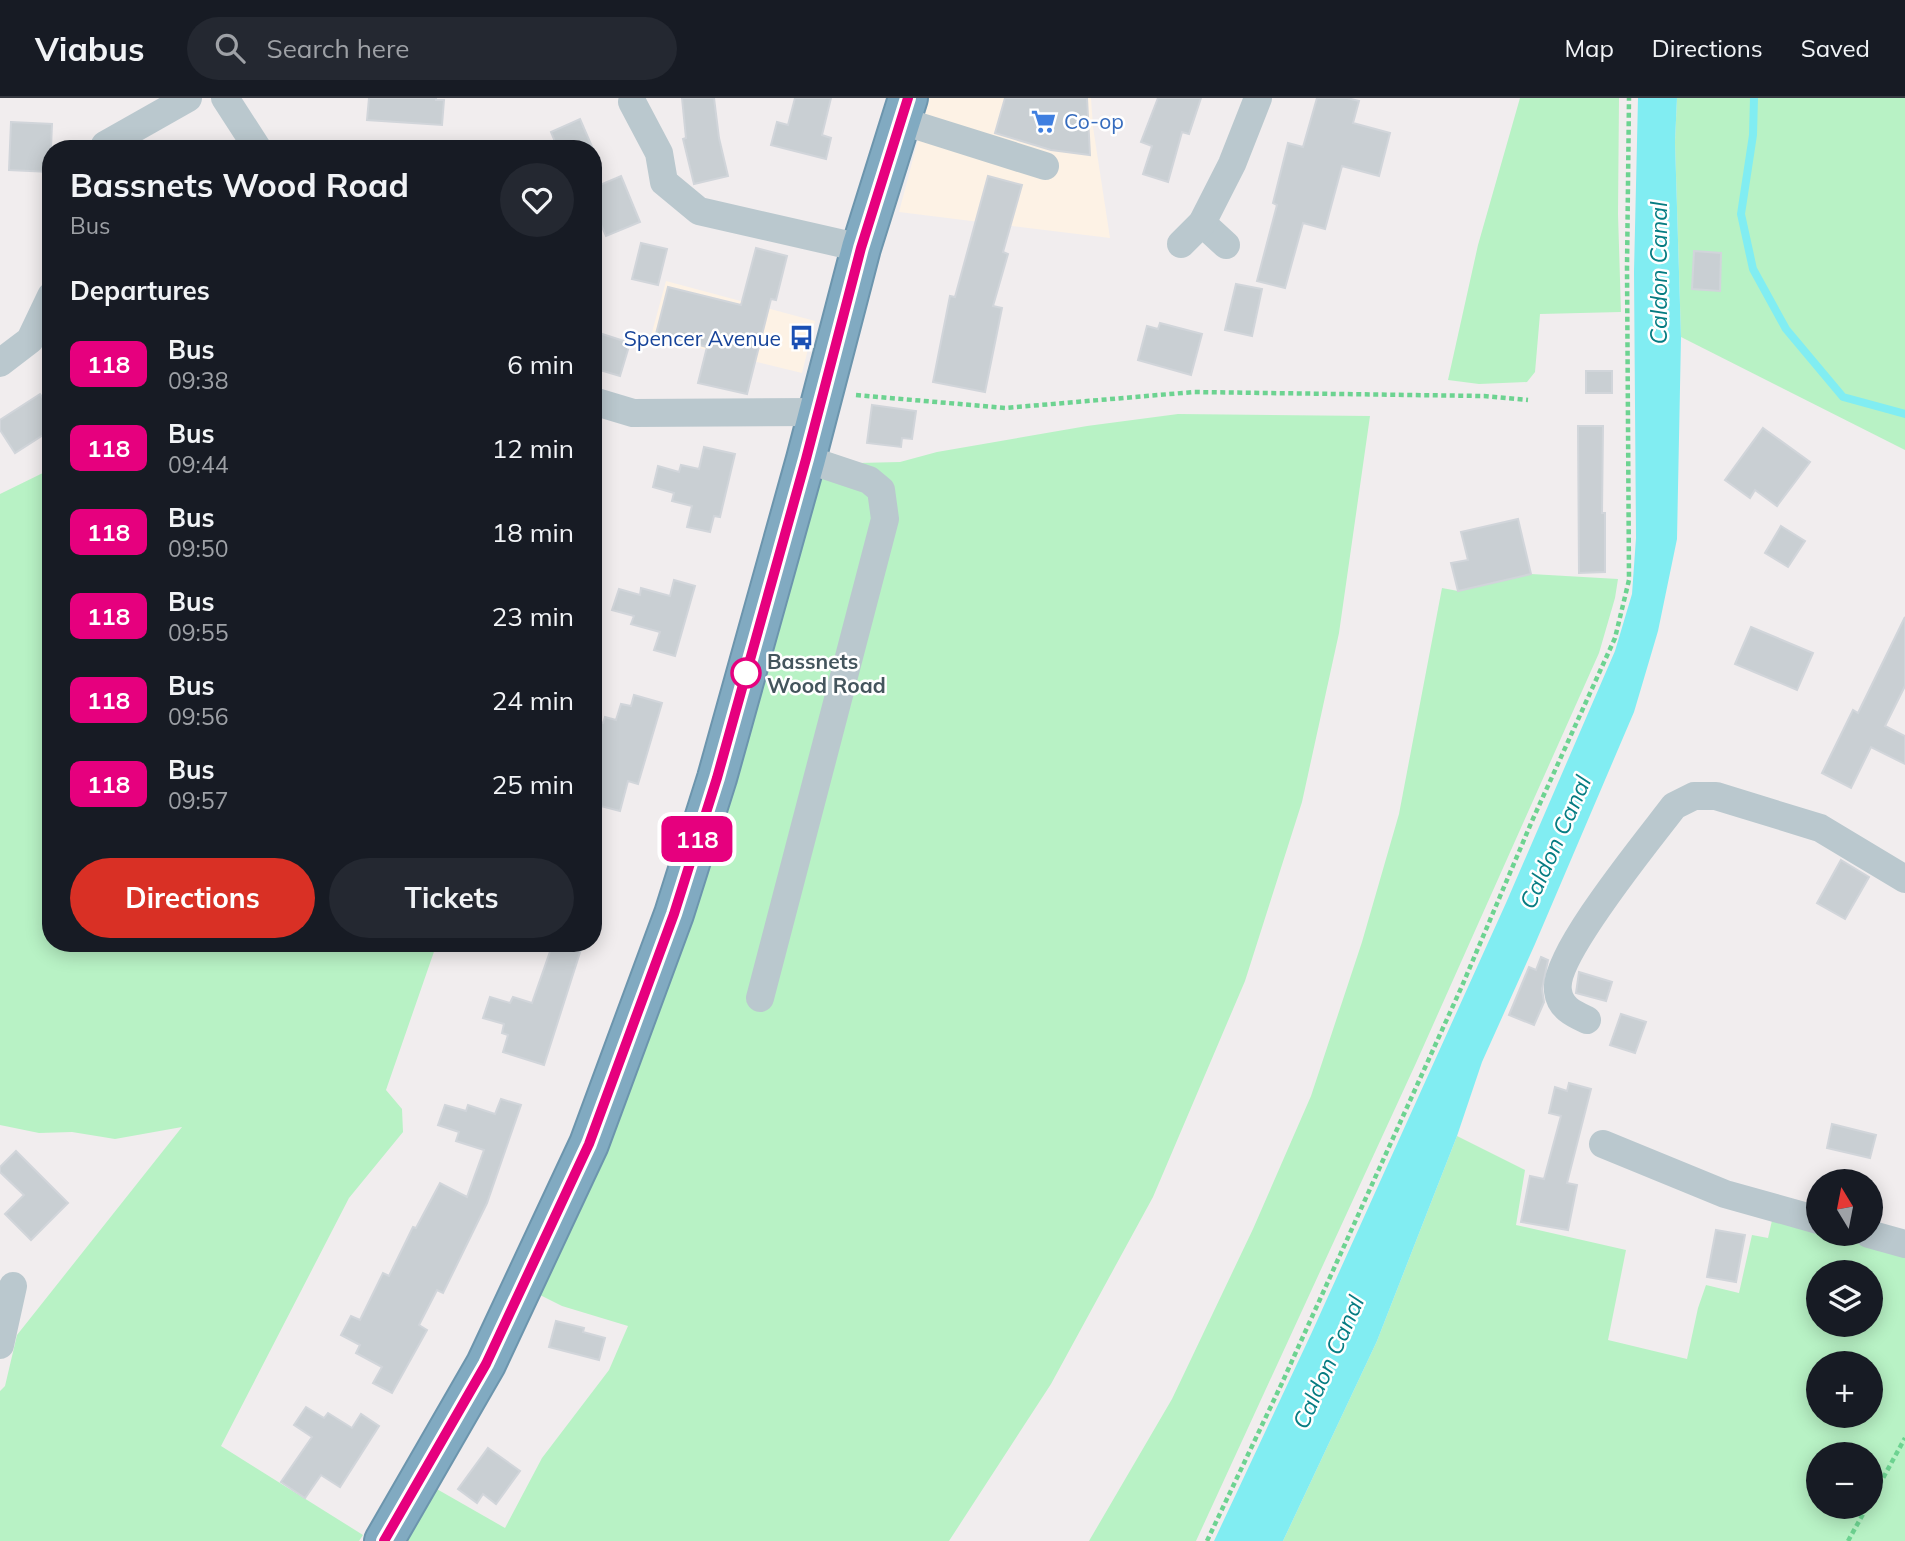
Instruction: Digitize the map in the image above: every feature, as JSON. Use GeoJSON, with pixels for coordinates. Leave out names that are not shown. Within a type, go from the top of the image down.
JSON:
{"type":"FeatureCollection","features":[{"type":"Feature","properties":{"kind":"highway"},"geometry":{"type":"LineString","coordinates":[[384,1541],[486,1364],[589,1144],[674,914],[717,778],[806,459],[861,248],[905,109]]}},
{"type":"Feature","properties":{"kind":"street"},"geometry":{"type":"LineString","coordinates":[[115,140],[188,98]]}},
{"type":"Feature","properties":{"kind":"street"},"geometry":{"type":"LineString","coordinates":[[225,98],[252,140]]}},
{"type":"Feature","properties":{"kind":"street"},"geometry":{"type":"LineString","coordinates":[[1181,244],[1202,223],[1232,164],[1258,98]]}},
{"type":"Feature","properties":{"kind":"street"},"geometry":{"type":"LineString","coordinates":[[632,102],[659,153],[664,182],[699,211],[861,248]]}},
{"type":"Feature","properties":{"kind":"street"},"geometry":{"type":"LineString","coordinates":[[905,109],[1045,166]]}},
{"type":"Feature","properties":{"kind":"street"},"geometry":{"type":"LineString","coordinates":[[1202,223],[1226,245]]}},
{"type":"Feature","properties":{"kind":"street"},"geometry":{"type":"LineString","coordinates":[[0,363],[30,340],[42,315]]}},
{"type":"Feature","properties":{"kind":"street"},"geometry":{"type":"LineString","coordinates":[[602,404],[633,413],[821,402]]}},
{"type":"Feature","properties":{"kind":"street"},"geometry":{"type":"LineString","coordinates":[[760,998],[885,519],[881,490],[869,480],[806,459]]}},
{"type":"Feature","properties":{"kind":"street"},"geometry":{"type":"LineString","coordinates":[[1587,1020],[1566,1008],[1561,1001],[1558,984],[1560,972],[1595,913],[1674,806],[1694,796],[1716,796],[1820,828],[1905,879]]}},
{"type":"Feature","properties":{"kind":"street"},"geometry":{"type":"LineString","coordinates":[[1603,1144],[1725,1194],[1806,1217]]}},
{"type":"Feature","properties":{"kind":"street"},"geometry":{"type":"LineString","coordinates":[[1883,1238],[1905,1244]]}},
{"type":"Feature","properties":{"kind":"street"},"geometry":{"type":"LineString","coordinates":[[0,1345],[13,1286]]}},
{"type":"Feature","properties":{"kind":"path"},"geometry":{"type":"LineString","coordinates":[[1208,1541],[1462,986],[1532,821],[1615,638],[1629,580],[1629,98]]}},
{"type":"Feature","properties":{"kind":"path"},"geometry":{"type":"LineString","coordinates":[[821,402],[1005,408],[1194,391],[1484,396],[1528,400]]}},
{"type":"Feature","properties":{"kind":"path"},"geometry":{"type":"LineString","coordinates":[[1883,1478],[1905,1438]]}},
{"type":"Feature","properties":{"kind":"path"},"geometry":{"type":"LineString","coordinates":[[1848,1541],[1860,1519]]}},
{"type":"Feature","properties":{"kind":"shaded area"},"geometry":{"type":"Polygon","coordinates":[[[929,98],[1091,98],[1110,238],[899,212],[929,98]]]}},
{"type":"Feature","properties":{"kind":"shaded area"},"geometry":{"type":"Polygon","coordinates":[[[666,281],[815,321],[802,373],[651,336],[666,281]]]}},
{"type":"Feature","properties":{"kind":"green space"},"geometry":{"type":"Polygon","coordinates":[[[1520,98],[1619,98],[1621,312],[1540,314],[1535,372],[1527,382],[1479,384],[1448,380],[1478,245],[1520,98]]]}},
{"type":"Feature","properties":{"kind":"green space"},"geometry":{"type":"Polygon","coordinates":[[[1677,98],[1905,98],[1905,450],[1681,337],[1675,142],[1677,98]]]}},
{"type":"Feature","properties":{"kind":"green space"},"geometry":{"type":"Polygon","coordinates":[[[1178,414],[1370,416],[1339,633],[1302,802],[1245,981],[1153,1197],[1051,1384],[949,1541],[405,1541],[435,1488],[505,1528],[542,1458],[609,1370],[628,1326],[562,1306],[538,1294],[825,451],[858,463],[900,462],[937,452],[1087,426],[1178,414]]]}},
{"type":"Feature","properties":{"kind":"green space"},"geometry":{"type":"Polygon","coordinates":[[[42,473],[42,952],[434,952],[386,1090],[402,1109],[403,1132],[349,1198],[221,1446],[363,1535],[359,1541],[0,1541],[0,1391],[5,1386],[17,1335],[182,1127],[115,1139],[72,1132],[39,1133],[0,1125],[0,494],[42,473]]]}},
{"type":"Feature","properties":{"kind":"green space"},"geometry":{"type":"Polygon","coordinates":[[[1531,574],[1618,579],[1615,598],[1599,653],[1416,1063],[1196,1541],[1089,1541],[1172,1399],[1253,1229],[1311,1096],[1362,942],[1399,814],[1442,588],[1458,591],[1531,574]]]}},
{"type":"Feature","properties":{"kind":"green space"},"geometry":{"type":"Polygon","coordinates":[[[1457,1136],[1525,1170],[1516,1225],[1626,1250],[1608,1340],[1687,1359],[1706,1285],[1739,1293],[1752,1235],[1768,1238],[1773,1216],[1806,1225],[1806,1246],[1883,1244],[1905,1250],[1905,1541],[1283,1541],[1377,1341],[1457,1136]]]}},
{"type":"Feature","properties":{"kind":"water","name":"Caldon Canal"},"geometry":{"type":"Polygon","coordinates":[[[1638,98],[1677,98],[1675,142],[1681,337],[1677,539],[1658,631],[1634,712],[1482,1062],[1457,1136],[1377,1341],[1283,1541],[1214,1541],[1312,1332],[1506,903],[1615,651],[1632,594],[1636,538],[1634,272],[1638,98]]]}},
{"type":"Feature","properties":{"kind":"building"},"geometry":{"type":"Polygon","coordinates":[[[369,98],[444,100],[442,125],[367,120],[369,98]]]}},
{"type":"Feature","properties":{"kind":"building"},"geometry":{"type":"Polygon","coordinates":[[[682,98],[714,98],[719,138],[728,176],[694,184],[683,139],[686,138],[682,98]]]}},
{"type":"Feature","properties":{"kind":"building"},"geometry":{"type":"Polygon","coordinates":[[[795,98],[831,98],[822,135],[831,138],[826,159],[771,145],[777,122],[788,125],[795,98]]]}},
{"type":"Feature","properties":{"kind":"building","name":"Co-op"},"geometry":{"type":"Polygon","coordinates":[[[1005,98],[1087,98],[1090,155],[1051,150],[995,133],[1005,98]]]}},
{"type":"Feature","properties":{"kind":"building"},"geometry":{"type":"Polygon","coordinates":[[[1158,98],[1201,98],[1189,134],[1182,132],[1168,182],[1143,174],[1152,146],[1141,142],[1158,98]]]}},
{"type":"Feature","properties":{"kind":"building"},"geometry":{"type":"Polygon","coordinates":[[[1317,98],[1347,98],[1359,101],[1353,123],[1390,133],[1379,176],[1342,166],[1325,229],[1303,223],[1285,288],[1257,281],[1277,205],[1273,203],[1288,143],[1303,147],[1317,98]]]}},
{"type":"Feature","properties":{"kind":"building"},"geometry":{"type":"Polygon","coordinates":[[[580,119],[589,140],[554,140],[551,132],[580,119]]]}},
{"type":"Feature","properties":{"kind":"building"},"geometry":{"type":"Polygon","coordinates":[[[11,122],[52,124],[51,140],[42,140],[42,172],[9,170],[11,122]]]}},
{"type":"Feature","properties":{"kind":"building"},"geometry":{"type":"Polygon","coordinates":[[[621,176],[640,222],[606,236],[602,227],[602,184],[621,176]]]}},
{"type":"Feature","properties":{"kind":"building"},"geometry":{"type":"Polygon","coordinates":[[[988,176],[1022,185],[1003,252],[1008,254],[993,306],[1002,308],[985,392],[933,382],[950,296],[955,297],[988,176]]]}},
{"type":"Feature","properties":{"kind":"building"},"geometry":{"type":"Polygon","coordinates":[[[641,243],[667,249],[658,285],[632,279],[641,243]]]}},
{"type":"Feature","properties":{"kind":"building"},"geometry":{"type":"Polygon","coordinates":[[[756,248],[787,256],[776,300],[771,299],[747,394],[698,383],[707,347],[656,334],[668,287],[741,305],[756,248]]]}},
{"type":"Feature","properties":{"kind":"building"},"geometry":{"type":"Polygon","coordinates":[[[1694,251],[1721,253],[1720,291],[1692,289],[1694,251]]]}},
{"type":"Feature","properties":{"kind":"building"},"geometry":{"type":"Polygon","coordinates":[[[1236,284],[1262,289],[1252,336],[1225,330],[1236,284]]]}},
{"type":"Feature","properties":{"kind":"building"},"geometry":{"type":"Polygon","coordinates":[[[1160,323],[1202,334],[1191,375],[1138,360],[1147,326],[1158,329],[1160,323]]]}},
{"type":"Feature","properties":{"kind":"building"},"geometry":{"type":"Polygon","coordinates":[[[602,334],[630,343],[620,376],[602,371],[602,334]]]}},
{"type":"Feature","properties":{"kind":"building"},"geometry":{"type":"Polygon","coordinates":[[[1586,371],[1612,371],[1612,393],[1586,393],[1586,371]]]}},
{"type":"Feature","properties":{"kind":"building"},"geometry":{"type":"Polygon","coordinates":[[[40,394],[42,397],[42,436],[15,453],[0,430],[0,420],[40,394]]]}},
{"type":"Feature","properties":{"kind":"building"},"geometry":{"type":"Polygon","coordinates":[[[872,405],[916,411],[912,439],[902,438],[901,447],[867,443],[872,405]]]}},
{"type":"Feature","properties":{"kind":"building"},"geometry":{"type":"Polygon","coordinates":[[[1578,426],[1603,426],[1602,513],[1605,513],[1605,572],[1579,573],[1578,426]]]}},
{"type":"Feature","properties":{"kind":"building"},"geometry":{"type":"Polygon","coordinates":[[[1763,428],[1810,462],[1777,506],[1755,490],[1750,498],[1725,480],[1763,428]]]}},
{"type":"Feature","properties":{"kind":"building"},"geometry":{"type":"Polygon","coordinates":[[[704,447],[735,454],[720,517],[714,516],[710,532],[687,527],[692,506],[672,501],[674,493],[653,487],[658,466],[679,472],[681,465],[699,469],[704,447]]]}},
{"type":"Feature","properties":{"kind":"building"},"geometry":{"type":"Polygon","coordinates":[[[1518,519],[1531,574],[1458,591],[1451,563],[1468,560],[1461,532],[1518,519]]]}},
{"type":"Feature","properties":{"kind":"building"},"geometry":{"type":"Polygon","coordinates":[[[1781,526],[1805,541],[1788,567],[1765,553],[1781,526]]]}},
{"type":"Feature","properties":{"kind":"building"},"geometry":{"type":"Polygon","coordinates":[[[674,580],[695,586],[675,656],[654,650],[660,632],[631,624],[634,616],[612,610],[619,589],[640,595],[641,588],[670,596],[674,580]]]}},
{"type":"Feature","properties":{"kind":"building"},"geometry":{"type":"Polygon","coordinates":[[[1905,617],[1905,686],[1885,726],[1905,736],[1905,764],[1871,747],[1851,788],[1822,773],[1853,710],[1858,713],[1905,617]]]}},
{"type":"Feature","properties":{"kind":"building"},"geometry":{"type":"Polygon","coordinates":[[[1751,627],[1813,653],[1797,690],[1735,664],[1751,627]]]}},
{"type":"Feature","properties":{"kind":"building"},"geometry":{"type":"Polygon","coordinates":[[[634,695],[662,703],[638,784],[628,781],[620,811],[602,806],[602,723],[605,717],[616,720],[621,704],[631,706],[634,695]]]}},
{"type":"Feature","properties":{"kind":"building"},"geometry":{"type":"Polygon","coordinates":[[[1841,860],[1869,877],[1845,919],[1817,903],[1841,860]]]}},
{"type":"Feature","properties":{"kind":"building"},"geometry":{"type":"Polygon","coordinates":[[[550,952],[580,952],[544,1065],[503,1052],[508,1035],[502,1033],[504,1024],[483,1018],[490,997],[510,1003],[513,997],[532,1003],[550,952]]]}},
{"type":"Feature","properties":{"kind":"building"},"geometry":{"type":"Polygon","coordinates":[[[1541,957],[1548,960],[1542,989],[1544,1002],[1534,1025],[1509,1015],[1529,967],[1536,970],[1541,957]]]}},
{"type":"Feature","properties":{"kind":"building"},"geometry":{"type":"Polygon","coordinates":[[[1579,972],[1612,982],[1606,1001],[1576,993],[1579,972]]]}},
{"type":"Feature","properties":{"kind":"building"},"geometry":{"type":"Polygon","coordinates":[[[1621,1014],[1646,1022],[1635,1053],[1610,1045],[1621,1014]]]}},
{"type":"Feature","properties":{"kind":"building"},"geometry":{"type":"Polygon","coordinates":[[[1569,1083],[1591,1089],[1567,1183],[1577,1185],[1568,1230],[1521,1222],[1530,1176],[1544,1179],[1561,1116],[1549,1113],[1555,1087],[1567,1091],[1569,1083]]]}},
{"type":"Feature","properties":{"kind":"building"},"geometry":{"type":"Polygon","coordinates":[[[501,1099],[521,1105],[487,1203],[443,1293],[437,1290],[419,1325],[427,1330],[392,1393],[373,1383],[382,1367],[356,1353],[360,1345],[341,1335],[351,1316],[360,1320],[383,1273],[389,1276],[413,1227],[416,1228],[440,1183],[467,1197],[484,1150],[456,1141],[459,1132],[438,1125],[445,1105],[466,1111],[468,1105],[495,1114],[501,1099]]]}},
{"type":"Feature","properties":{"kind":"building"},"geometry":{"type":"Polygon","coordinates":[[[1832,1124],[1876,1135],[1870,1158],[1827,1148],[1832,1124]]]}},
{"type":"Feature","properties":{"kind":"building"},"geometry":{"type":"Polygon","coordinates":[[[16,1151],[68,1203],[31,1240],[5,1214],[24,1195],[0,1172],[0,1167],[16,1151]]]}},
{"type":"Feature","properties":{"kind":"building"},"geometry":{"type":"Polygon","coordinates":[[[1716,1230],[1745,1235],[1736,1282],[1707,1277],[1716,1230]]]}},
{"type":"Feature","properties":{"kind":"building"},"geometry":{"type":"Polygon","coordinates":[[[556,1321],[584,1328],[583,1332],[605,1338],[599,1360],[549,1347],[556,1321]]]}},
{"type":"Feature","properties":{"kind":"building"},"geometry":{"type":"Polygon","coordinates":[[[306,1407],[324,1418],[328,1413],[352,1428],[361,1414],[379,1426],[340,1487],[321,1475],[305,1498],[281,1482],[312,1437],[294,1425],[306,1407]]]}},
{"type":"Feature","properties":{"kind":"building"},"geometry":{"type":"Polygon","coordinates":[[[488,1448],[520,1471],[496,1504],[483,1494],[477,1503],[458,1489],[488,1448]]]}},
{"type":"Feature","properties":{"kind":"waterway"},"geometry":{"type":"LineString","coordinates":[[1754,98],[1753,135],[1741,214],[1753,269],[1786,329],[1843,397],[1905,414]]}},
{"type":"Feature","properties":{"kind":"bus line","name":"118"},"geometry":{"type":"LineString","coordinates":[[384,1541],[486,1364],[589,1144],[674,914],[717,778],[806,459],[861,248],[908,98]]}},
{"type":"Feature","properties":{"kind":"place","name":"Co-op"},"geometry":{"type":"Point","coordinates":[1044,121]}},
{"type":"Feature","properties":{"kind":"place","name":"Spencer Avenue"},"geometry":{"type":"Point","coordinates":[801,338]}},
{"type":"Feature","properties":{"kind":"place","name":"Bassnets Wood Road"},"geometry":{"type":"Point","coordinates":[746,673]}}]}
